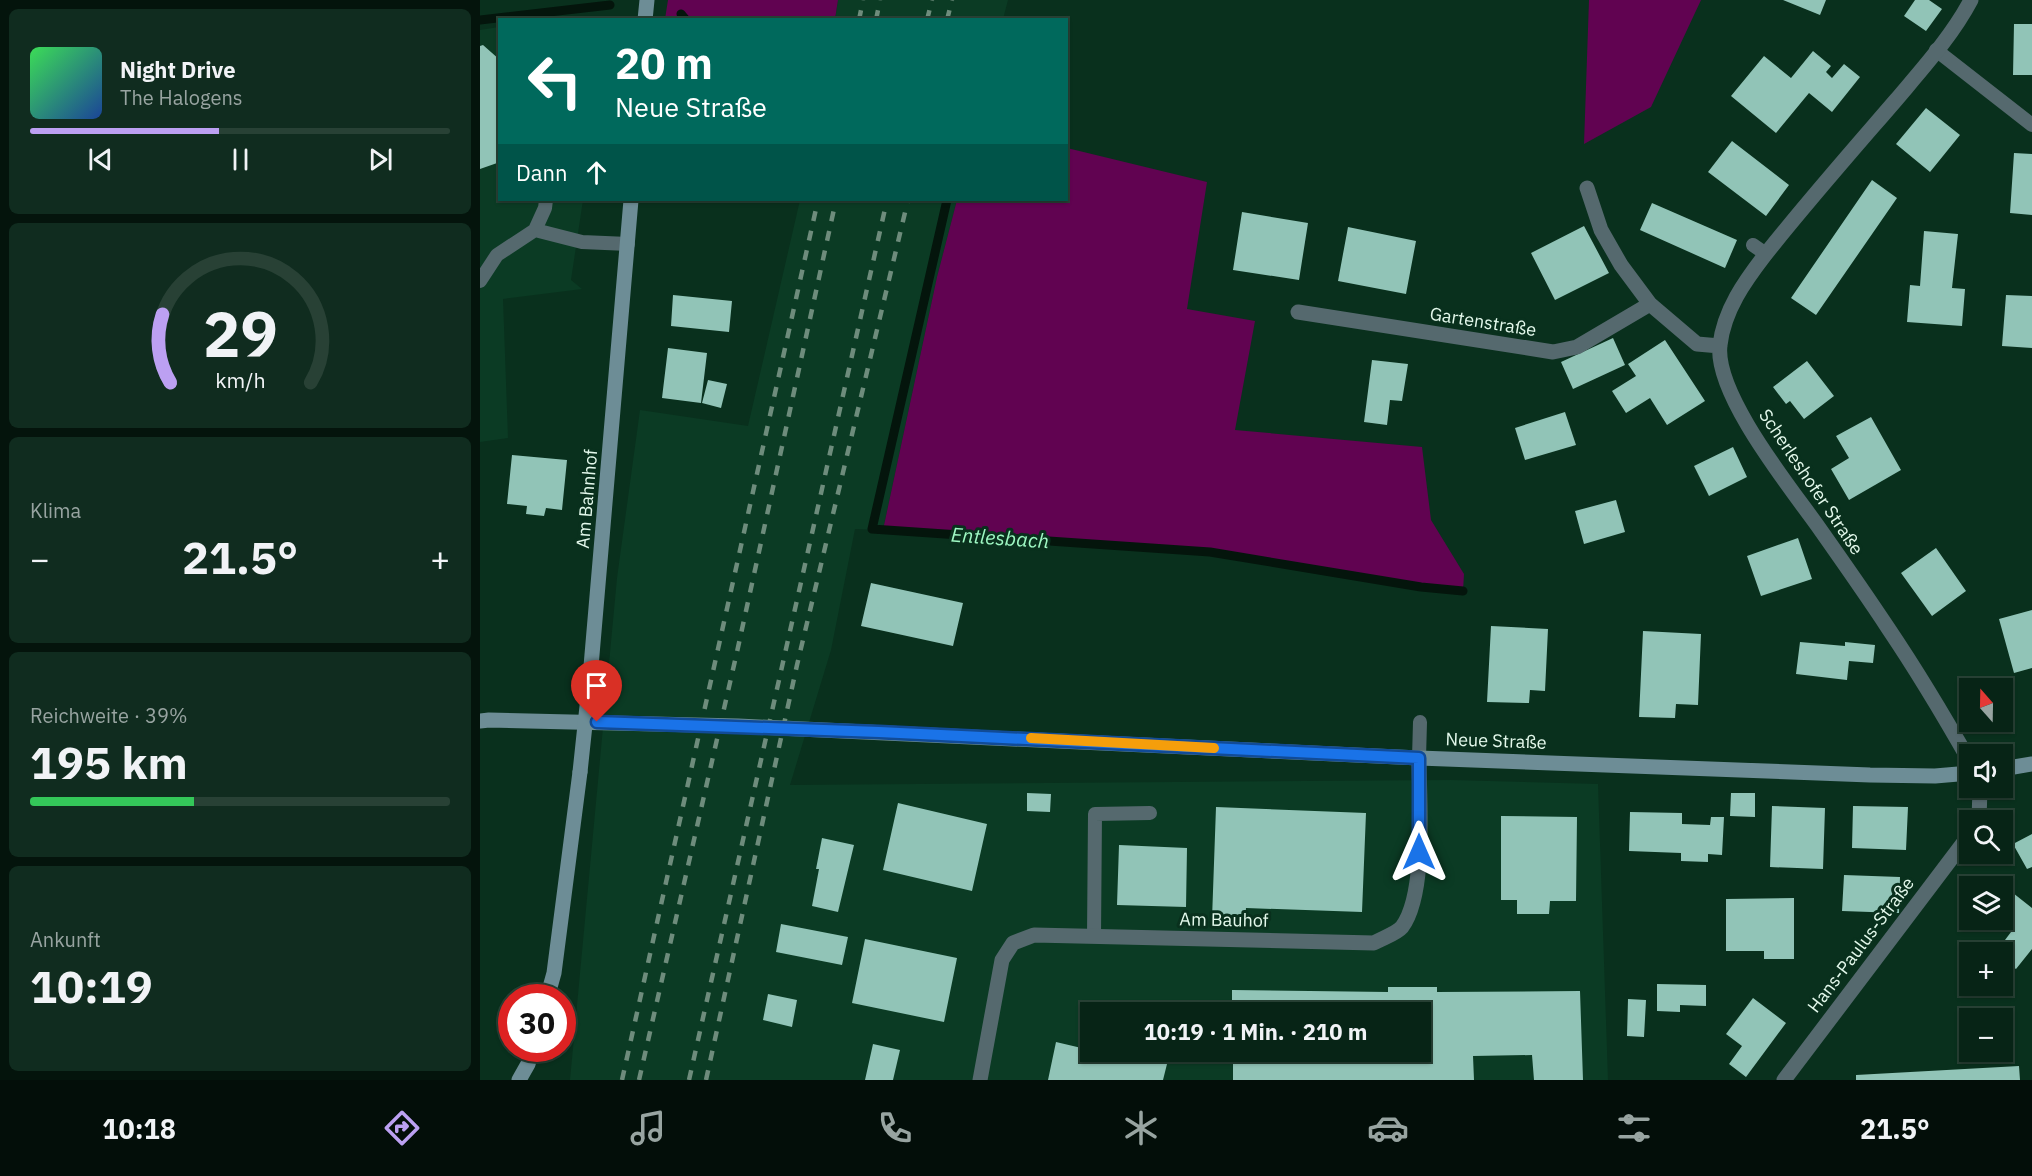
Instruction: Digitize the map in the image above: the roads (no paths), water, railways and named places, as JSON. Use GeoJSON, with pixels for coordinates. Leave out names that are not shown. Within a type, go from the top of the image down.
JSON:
{"type":"FeatureCollection","features":[{"type":"Feature","properties":{"kind":"street"},"geometry":{"type":"LineString","coordinates":[[645,18],[647,0]]}},
{"type":"Feature","properties":{"kind":"street","name":"Scherleshofer Straße"},"geometry":{"type":"LineString","coordinates":[[1960,744],[1889,629],[1756,440],[1724,374],[1720,346],[1729,313],[1741,288],[1766,254],[1961,19],[1971,0]]}},
{"type":"Feature","properties":{"kind":"street"},"geometry":{"type":"LineString","coordinates":[[1587,188],[1601,230],[1621,265],[1650,304],[1697,344],[1720,346]]}},
{"type":"Feature","properties":{"kind":"street","name":"Am Bahnhof"},"geometry":{"type":"LineString","coordinates":[[551,984],[590,678],[631,201]]}},
{"type":"Feature","properties":{"kind":"street","name":"Gartenstraße"},"geometry":{"type":"LineString","coordinates":[[1298,312],[1553,352],[1577,347],[1650,304]]}},
{"type":"Feature","properties":{"kind":"street","name":"Neue Straße"},"geometry":{"type":"LineString","coordinates":[[480,721],[738,726],[1419,758],[1891,776],[1959,773]]}},
{"type":"Feature","properties":{"kind":"street","name":"Am Bauhof"},"geometry":{"type":"LineString","coordinates":[[981,1080],[1002,960],[1013,943],[1034,935],[1374,943],[1400,929],[1412,910],[1418,874],[1419,758]]}},
{"type":"Feature","properties":{"kind":"street"},"geometry":{"type":"LineString","coordinates":[[2013,767],[2032,764]]}},
{"type":"Feature","properties":{"kind":"street","name":"Hans-Paulus-Straße"},"geometry":{"type":"LineString","coordinates":[[1784,1080],[1959,849]]}},
{"type":"Feature","properties":{"kind":"street"},"geometry":{"type":"LineString","coordinates":[[519,1080],[529,1062]]}},
{"type":"Feature","properties":{"kind":"lane"},"geometry":{"type":"LineString","coordinates":[[1936,50],[2032,125]]}},
{"type":"Feature","properties":{"kind":"lane"},"geometry":{"type":"LineString","coordinates":[[480,281],[497,255],[535,230],[546,201]]}},
{"type":"Feature","properties":{"kind":"lane"},"geometry":{"type":"LineString","coordinates":[[535,230],[582,242],[627,244]]}},
{"type":"Feature","properties":{"kind":"lane"},"geometry":{"type":"LineString","coordinates":[[1753,244],[1766,254]]}},
{"type":"Feature","properties":{"kind":"lane"},"geometry":{"type":"LineString","coordinates":[[1419,758],[1420,722]]}},
{"type":"Feature","properties":{"kind":"lane"},"geometry":{"type":"LineString","coordinates":[[1094,936],[1095,814],[1150,813]]}},
{"type":"Feature","properties":{"kind":"waterway","name":"Entlesbach"},"geometry":{"type":"LineString","coordinates":[[480,20],[610,5]]}},
{"type":"Feature","properties":{"kind":"waterway"},"geometry":{"type":"LineString","coordinates":[[681,14],[684,18]]}},
{"type":"Feature","properties":{"kind":"waterway","name":"Entlesbach"},"geometry":{"type":"LineString","coordinates":[[947,201],[872,529],[1210,552],[1421,587],[1463,591]]}},
{"type":"Feature","properties":{"kind":"railway"},"geometry":{"type":"LineString","coordinates":[[859,18],[863,0]]}},
{"type":"Feature","properties":{"kind":"railway"},"geometry":{"type":"LineString","coordinates":[[876,18],[880,0]]}},
{"type":"Feature","properties":{"kind":"railway"},"geometry":{"type":"LineString","coordinates":[[928,18],[932,0]]}},
{"type":"Feature","properties":{"kind":"railway"},"geometry":{"type":"LineString","coordinates":[[948,18],[952,0]]}},
{"type":"Feature","properties":{"kind":"railway"},"geometry":{"type":"LineString","coordinates":[[622,1080],[818,201]]}},
{"type":"Feature","properties":{"kind":"railway"},"geometry":{"type":"LineString","coordinates":[[639,1080],[737,652],[836,201]]}},
{"type":"Feature","properties":{"kind":"railway"},"geometry":{"type":"LineString","coordinates":[[689,1080],[887,201]]}},
{"type":"Feature","properties":{"kind":"railway"},"geometry":{"type":"LineString","coordinates":[[706,1080],[797,665],[908,201]]}}]}
